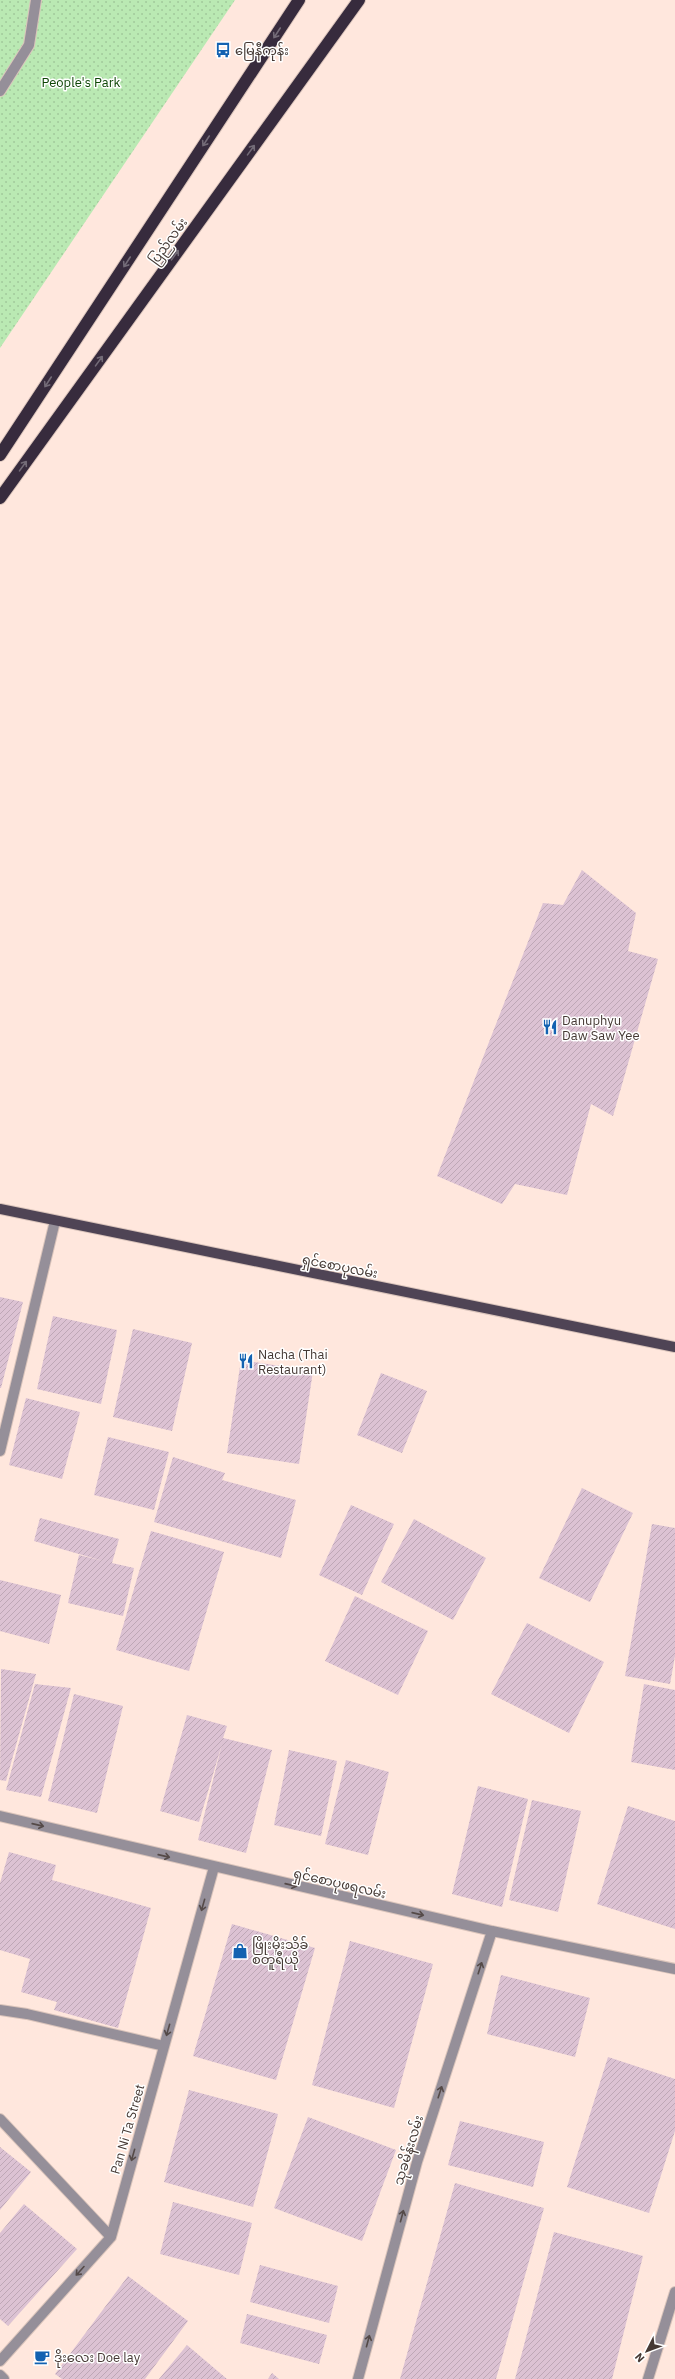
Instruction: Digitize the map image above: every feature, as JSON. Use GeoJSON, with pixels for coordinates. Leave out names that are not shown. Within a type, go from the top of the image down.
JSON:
{"type":"FeatureCollection","features":[{"type":"Feature","properties":{"kind":"highway","name":"ပြည်လမ်း"},"geometry":{"type":"LineString","coordinates":[[0,455],[299,0]]}},
{"type":"Feature","properties":{"kind":"highway","name":"ပြည်လမ်း"},"geometry":{"type":"LineString","coordinates":[[0,498],[359,0]]}},
{"type":"Feature","properties":{"kind":"main road","name":"ရှင်စောပုလမ်း"},"geometry":{"type":"LineString","coordinates":[[0,1209],[55,1222],[675,1347]]}},
{"type":"Feature","properties":{"kind":"street"},"geometry":{"type":"LineString","coordinates":[[0,91],[29,45],[36,0]]}},
{"type":"Feature","properties":{"kind":"street"},"geometry":{"type":"LineString","coordinates":[[0,1451],[55,1222]]}},
{"type":"Feature","properties":{"kind":"street","name":"ရှင်စောပုဖရလမ်း"},"geometry":{"type":"LineString","coordinates":[[0,1816],[214,1868],[492,1931],[675,1969]]}},
{"type":"Feature","properties":{"kind":"street","name":"Pan Ni Ta Street"},"geometry":{"type":"LineString","coordinates":[[0,2360],[111,2237],[214,1868]]}},
{"type":"Feature","properties":{"kind":"street","name":"သုခမိန်းလမ်း"},"geometry":{"type":"LineString","coordinates":[[358,2379],[417,2162],[492,1931]]}},
{"type":"Feature","properties":{"kind":"street"},"geometry":{"type":"LineString","coordinates":[[0,2010],[27,2014],[164,2046]]}},
{"type":"Feature","properties":{"kind":"street"},"geometry":{"type":"LineString","coordinates":[[0,2119],[111,2237]]}},
{"type":"Feature","properties":{"kind":"street"},"geometry":{"type":"LineString","coordinates":[[648,2379],[675,2292]]}},
{"type":"Feature","properties":{"kind":"street"},"geometry":{"type":"LineString","coordinates":[[0,2375],[4,2379]]}},
{"type":"Feature","properties":{"kind":"green space","name":"People's Park"},"geometry":{"type":"Polygon","coordinates":[[[0,0],[235,0],[0,348],[0,0]]]}},
{"type":"Feature","properties":{"kind":"building"},"geometry":{"type":"Polygon","coordinates":[[[582,870],[636,913],[628,951],[658,959],[613,1116],[591,1104],[567,1195],[515,1184],[502,1204],[437,1176],[543,903],[563,905],[582,870]]]}},
{"type":"Feature","properties":{"kind":"building"},"geometry":{"type":"Polygon","coordinates":[[[0,1297],[23,1302],[1,1388],[0,1388],[0,1297]]]}},
{"type":"Feature","properties":{"kind":"building"},"geometry":{"type":"Polygon","coordinates":[[[53,1316],[117,1330],[101,1404],[37,1389],[53,1316]]]}},
{"type":"Feature","properties":{"kind":"building"},"geometry":{"type":"Polygon","coordinates":[[[133,1329],[192,1343],[172,1431],[113,1417],[133,1329]]]}},
{"type":"Feature","properties":{"kind":"building"},"geometry":{"type":"Polygon","coordinates":[[[241,1360],[313,1371],[299,1464],[227,1453],[241,1360]]]}},
{"type":"Feature","properties":{"kind":"building"},"geometry":{"type":"Polygon","coordinates":[[[381,1373],[427,1391],[402,1453],[357,1435],[381,1373]]]}},
{"type":"Feature","properties":{"kind":"building"},"geometry":{"type":"Polygon","coordinates":[[[26,1398],[80,1412],[62,1479],[9,1465],[26,1398]]]}},
{"type":"Feature","properties":{"kind":"building"},"geometry":{"type":"Polygon","coordinates":[[[108,1437],[169,1452],[154,1510],[94,1495],[108,1437]]]}},
{"type":"Feature","properties":{"kind":"building"},"geometry":{"type":"Polygon","coordinates":[[[173,1457],[225,1473],[222,1480],[296,1500],[281,1558],[154,1522],[173,1457]]]}},
{"type":"Feature","properties":{"kind":"building"},"geometry":{"type":"Polygon","coordinates":[[[582,1488],[633,1513],[590,1602],[539,1578],[582,1488]]]}},
{"type":"Feature","properties":{"kind":"building"},"geometry":{"type":"Polygon","coordinates":[[[351,1505],[394,1524],[362,1595],[319,1575],[351,1505]]]}},
{"type":"Feature","properties":{"kind":"building"},"geometry":{"type":"Polygon","coordinates":[[[40,1518],[119,1539],[112,1563],[134,1568],[123,1616],[68,1603],[79,1555],[103,1561],[34,1541],[40,1518]]]}},
{"type":"Feature","properties":{"kind":"building"},"geometry":{"type":"Polygon","coordinates":[[[414,1519],[486,1558],[453,1620],[381,1582],[414,1519]]]}},
{"type":"Feature","properties":{"kind":"building"},"geometry":{"type":"Polygon","coordinates":[[[652,1524],[675,1528],[675,1656],[670,1684],[625,1676],[652,1524]]]}},
{"type":"Feature","properties":{"kind":"building"},"geometry":{"type":"Polygon","coordinates":[[[151,1531],[224,1552],[189,1671],[116,1650],[151,1531]]]}},
{"type":"Feature","properties":{"kind":"building"},"geometry":{"type":"Polygon","coordinates":[[[0,1580],[61,1595],[49,1644],[0,1631],[0,1580]]]}},
{"type":"Feature","properties":{"kind":"building"},"geometry":{"type":"Polygon","coordinates":[[[355,1596],[428,1631],[398,1695],[325,1661],[355,1596]]]}},
{"type":"Feature","properties":{"kind":"building"},"geometry":{"type":"Polygon","coordinates":[[[527,1623],[604,1662],[569,1733],[491,1694],[527,1623]]]}},
{"type":"Feature","properties":{"kind":"building"},"geometry":{"type":"Polygon","coordinates":[[[1,1669],[36,1674],[6,1781],[0,1780],[1,1669]]]}},
{"type":"Feature","properties":{"kind":"building"},"geometry":{"type":"Polygon","coordinates":[[[35,1684],[71,1688],[41,1797],[6,1790],[35,1684]]]}},
{"type":"Feature","properties":{"kind":"building"},"geometry":{"type":"Polygon","coordinates":[[[644,1684],[675,1690],[675,1770],[631,1762],[644,1684]]]}},
{"type":"Feature","properties":{"kind":"building"},"geometry":{"type":"Polygon","coordinates":[[[74,1694],[123,1706],[97,1813],[48,1801],[74,1694]]]}},
{"type":"Feature","properties":{"kind":"building"},"geometry":{"type":"Polygon","coordinates":[[[187,1715],[227,1726],[223,1738],[272,1750],[246,1853],[198,1840],[222,1744],[199,1822],[160,1811],[187,1715]]]}},
{"type":"Feature","properties":{"kind":"building"},"geometry":{"type":"Polygon","coordinates":[[[289,1750],[337,1761],[321,1836],[274,1825],[289,1750]]]}},
{"type":"Feature","properties":{"kind":"building"},"geometry":{"type":"Polygon","coordinates":[[[346,1760],[389,1772],[368,1855],[325,1844],[346,1760]]]}},
{"type":"Feature","properties":{"kind":"building"},"geometry":{"type":"Polygon","coordinates":[[[478,1786],[528,1799],[502,1907],[452,1894],[478,1786]]]}},
{"type":"Feature","properties":{"kind":"building"},"geometry":{"type":"Polygon","coordinates":[[[532,1800],[581,1811],[558,1912],[509,1900],[532,1800]]]}},
{"type":"Feature","properties":{"kind":"building"},"geometry":{"type":"Polygon","coordinates":[[[628,1806],[675,1821],[675,1929],[597,1904],[628,1806]]]}},
{"type":"Feature","properties":{"kind":"building"},"geometry":{"type":"Polygon","coordinates":[[[9,1852],[56,1865],[52,1880],[151,1908],[118,2028],[54,2010],[57,2002],[21,1992],[30,1959],[0,1950],[0,1883],[9,1852]]]}},
{"type":"Feature","properties":{"kind":"building"},"geometry":{"type":"Polygon","coordinates":[[[232,1924],[315,1948],[276,2080],[193,2056],[232,1924]]]}},
{"type":"Feature","properties":{"kind":"building"},"geometry":{"type":"Polygon","coordinates":[[[350,1941],[433,1964],[394,2108],[312,2085],[350,1941]]]}},
{"type":"Feature","properties":{"kind":"building"},"geometry":{"type":"Polygon","coordinates":[[[501,1975],[590,1998],[575,2057],[487,2034],[501,1975]]]}},
{"type":"Feature","properties":{"kind":"building"},"geometry":{"type":"Polygon","coordinates":[[[608,2057],[675,2079],[675,2131],[649,2213],[567,2187],[608,2057]]]}},
{"type":"Feature","properties":{"kind":"building"},"geometry":{"type":"Polygon","coordinates":[[[189,2090],[278,2114],[253,2207],[164,2182],[189,2090]]]}},
{"type":"Feature","properties":{"kind":"building"},"geometry":{"type":"Polygon","coordinates":[[[308,2117],[396,2150],[362,2241],[274,2208],[308,2117]]]}},
{"type":"Feature","properties":{"kind":"building"},"geometry":{"type":"Polygon","coordinates":[[[460,2121],[544,2142],[533,2187],[448,2165],[460,2121]]]}},
{"type":"Feature","properties":{"kind":"building"},"geometry":{"type":"Polygon","coordinates":[[[0,2147],[31,2172],[0,2210],[0,2147]]]}},
{"type":"Feature","properties":{"kind":"building"},"geometry":{"type":"Polygon","coordinates":[[[455,2183],[544,2208],[496,2379],[400,2379],[455,2183]]]}},
{"type":"Feature","properties":{"kind":"building"},"geometry":{"type":"Polygon","coordinates":[[[173,2202],[252,2223],[239,2275],[160,2254],[173,2202]]]}},
{"type":"Feature","properties":{"kind":"building"},"geometry":{"type":"Polygon","coordinates":[[[24,2204],[77,2249],[8,2326],[0,2319],[0,2233],[24,2204]]]}},
{"type":"Feature","properties":{"kind":"building"},"geometry":{"type":"Polygon","coordinates":[[[554,2232],[643,2256],[612,2379],[515,2379],[554,2232]]]}},
{"type":"Feature","properties":{"kind":"building"},"geometry":{"type":"Polygon","coordinates":[[[260,2265],[338,2286],[329,2323],[250,2302],[260,2265]]]}},
{"type":"Feature","properties":{"kind":"building"},"geometry":{"type":"Polygon","coordinates":[[[128,2276],[188,2321],[145,2379],[62,2379],[55,2374],[128,2276]]]}},
{"type":"Feature","properties":{"kind":"building"},"geometry":{"type":"Polygon","coordinates":[[[247,2314],[327,2335],[319,2364],[240,2343],[247,2314]]]}},
{"type":"Feature","properties":{"kind":"building"},"geometry":{"type":"Polygon","coordinates":[[[187,2345],[227,2379],[159,2379],[187,2345]]]}},
{"type":"Feature","properties":{"kind":"building"},"geometry":{"type":"Polygon","coordinates":[[[272,2373],[279,2379],[268,2379],[272,2373]]]}},
{"type":"Feature","properties":{"kind":"place","name":"မြေနီကုန်း"},"geometry":{"type":"Point","coordinates":[223,50]}},
{"type":"Feature","properties":{"kind":"place","name":"Danuphyu Daw Saw Yee"},"geometry":{"type":"Point","coordinates":[550,1027]}},
{"type":"Feature","properties":{"kind":"place","name":"Nacha (Thai Restaurant)"},"geometry":{"type":"Point","coordinates":[246,1361]}},
{"type":"Feature","properties":{"kind":"place","name":"ဖြိုးမိုးသိခ် စတူရီယို"},"geometry":{"type":"Point","coordinates":[240,1951]}},
{"type":"Feature","properties":{"kind":"place","name":"ဒိုးလေး Doe lay"},"geometry":{"type":"Point","coordinates":[42,2357]}}]}
